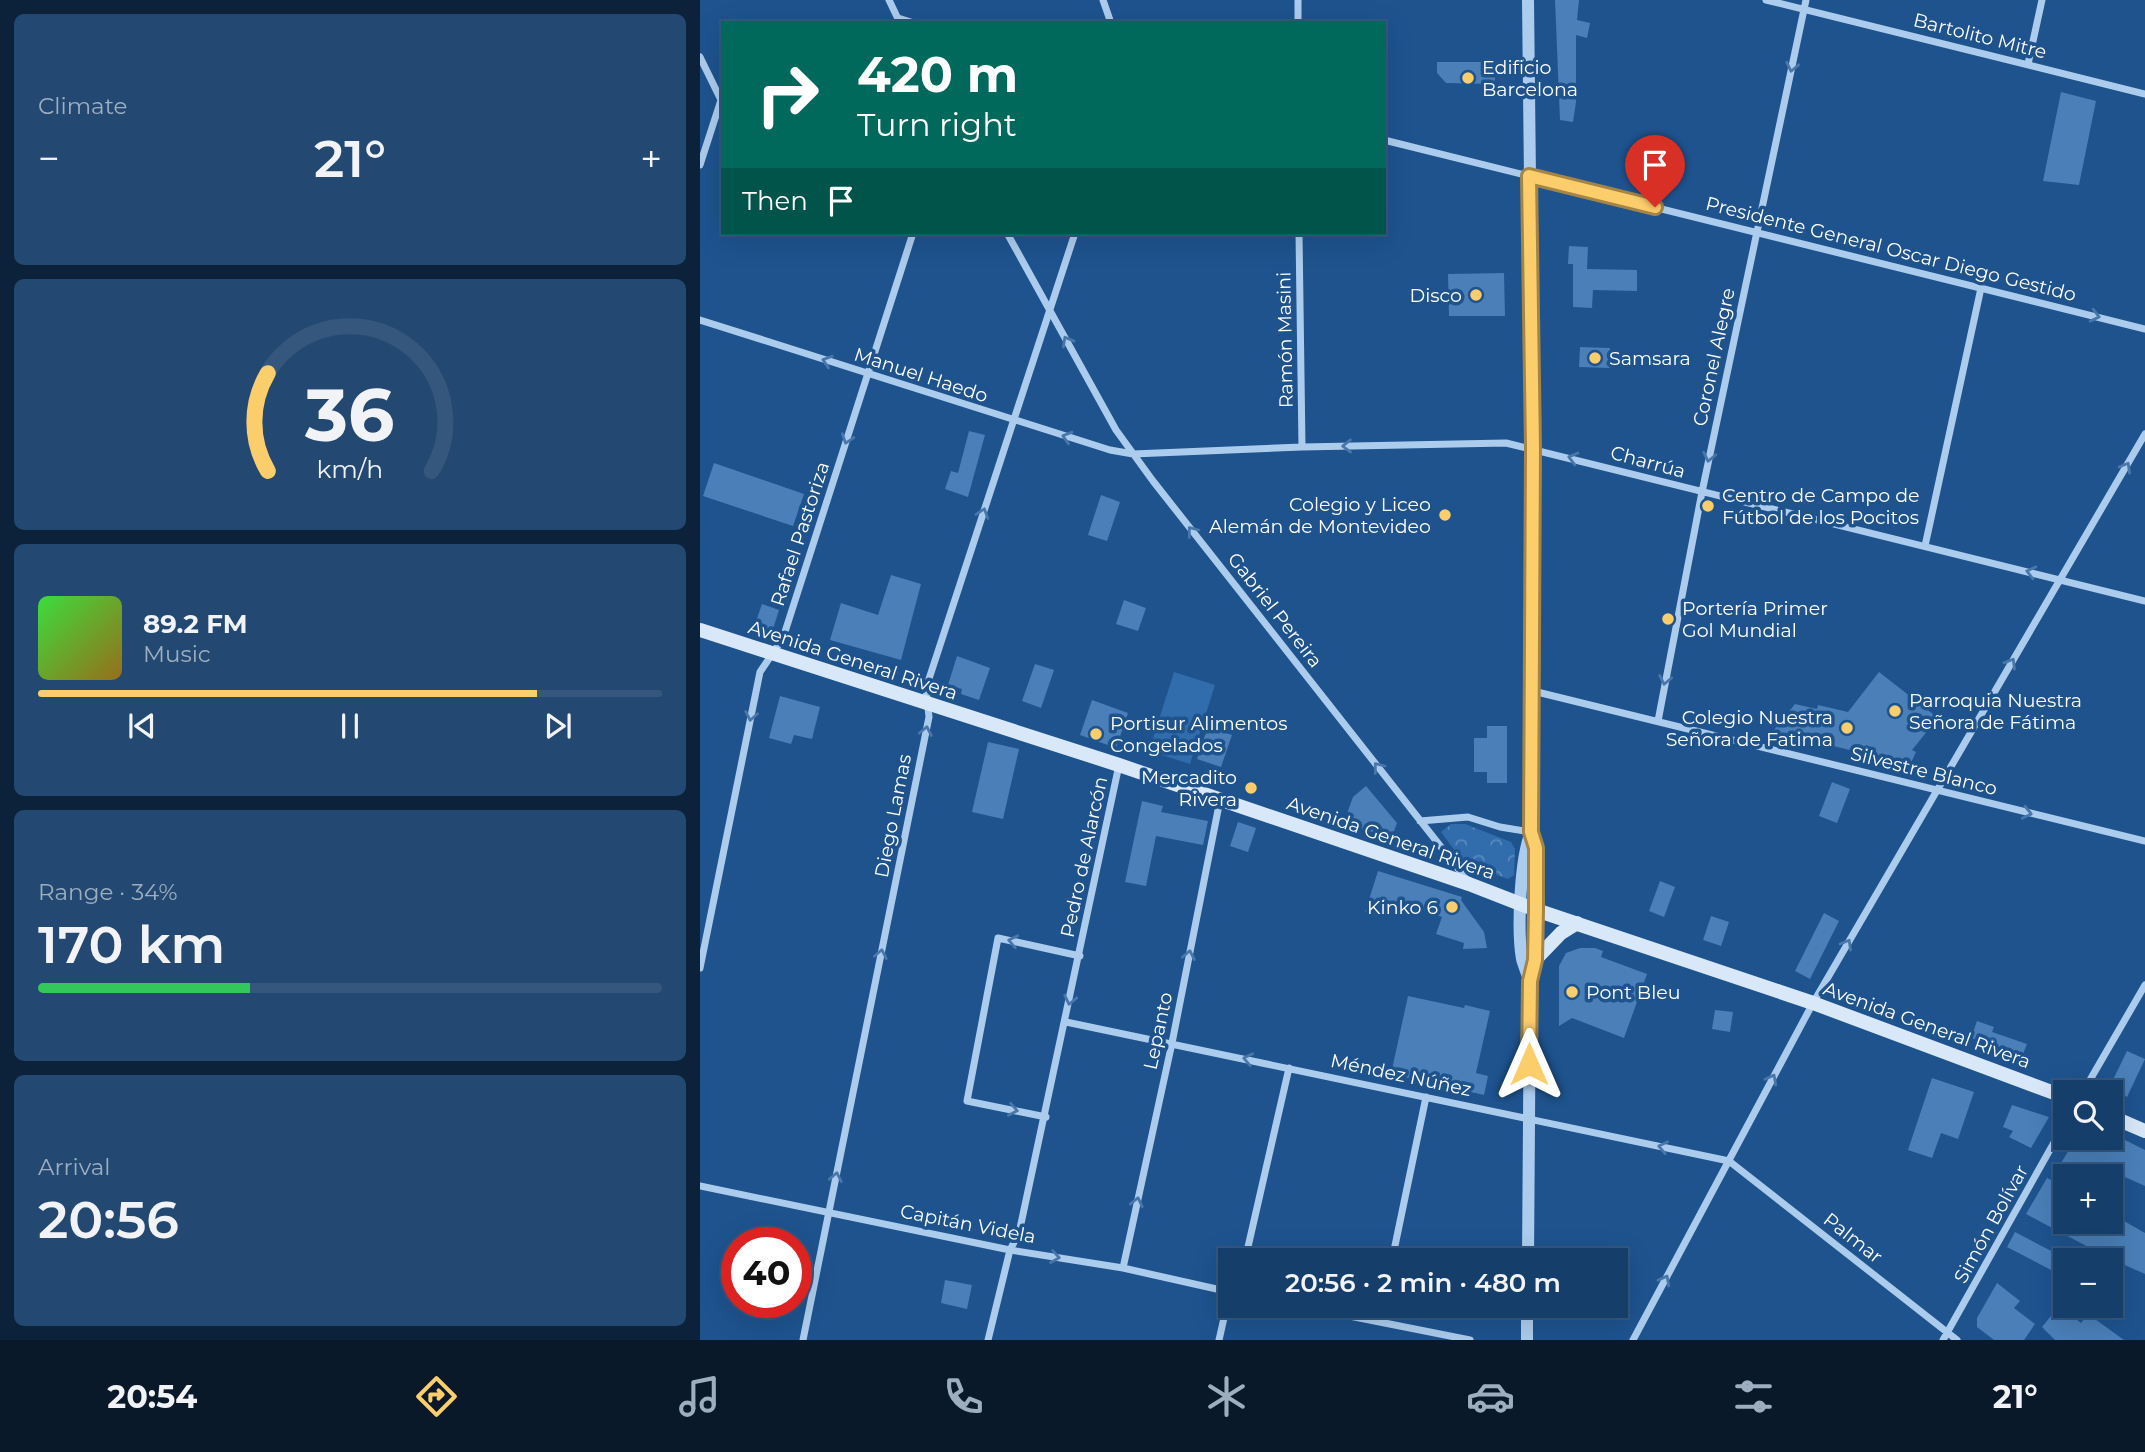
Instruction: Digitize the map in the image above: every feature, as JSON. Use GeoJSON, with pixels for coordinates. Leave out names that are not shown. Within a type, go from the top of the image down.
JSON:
{"type":"FeatureCollection","features":[{"type":"Feature","properties":{"kind":"main road","name":"Avenida General Rivera"},"geometry":{"type":"LineString","coordinates":[[700,630],[1119,765],[1469,884],[1536,910],[1813,1003],[2053,1093]]}},
{"type":"Feature","properties":{"kind":"main road"},"geometry":{"type":"LineString","coordinates":[[1535,960],[1561,933],[1577,923]]}},
{"type":"Feature","properties":{"kind":"main road"},"geometry":{"type":"LineString","coordinates":[[2123,1122],[2145,1131]]}},
{"type":"Feature","properties":{"kind":"street"},"geometry":{"type":"LineString","coordinates":[[889,0],[899,21]]}},
{"type":"Feature","properties":{"kind":"street"},"geometry":{"type":"LineString","coordinates":[[1103,0],[1110,21]]}},
{"type":"Feature","properties":{"kind":"street"},"geometry":{"type":"LineString","coordinates":[[1298,0],[1298,21]]}},
{"type":"Feature","properties":{"kind":"street"},"geometry":{"type":"LineString","coordinates":[[1528,0],[1533,448],[1531,832],[1536,848],[1535,960],[1530,981],[1528,1248]]}},
{"type":"Feature","properties":{"kind":"street","name":"Bartolito Mitre"},"geometry":{"type":"LineString","coordinates":[[1766,0],[2145,94]]}},
{"type":"Feature","properties":{"kind":"street","name":"Coronel Alegre"},"geometry":{"type":"LineString","coordinates":[[1658,721],[1702,492],[1806,0]]}},
{"type":"Feature","properties":{"kind":"street"},"geometry":{"type":"LineString","coordinates":[[2028,65],[2042,0]]}},
{"type":"Feature","properties":{"kind":"street"},"geometry":{"type":"LineString","coordinates":[[700,57],[720,100],[700,165]]}},
{"type":"Feature","properties":{"kind":"street","name":"Presidente General Oscar Diego Gestido"},"geometry":{"type":"LineString","coordinates":[[1386,140],[2145,329]]}},
{"type":"Feature","properties":{"kind":"street","name":"Rafael Pastoriza"},"geometry":{"type":"LineString","coordinates":[[700,968],[702,946],[760,672],[783,638],[912,235]]}},
{"type":"Feature","properties":{"kind":"street","name":"Gabriel Pereira"},"geometry":{"type":"LineString","coordinates":[[1008,235],[1116,430],[1133,454],[1469,884]]}},
{"type":"Feature","properties":{"kind":"street","name":"Diego Lamas"},"geometry":{"type":"LineString","coordinates":[[803,1340],[926,731],[929,705],[926,688],[1074,235]]}},
{"type":"Feature","properties":{"kind":"street","name":"Ramón Masini"},"geometry":{"type":"LineString","coordinates":[[1299,235],[1302,447]]}},
{"type":"Feature","properties":{"kind":"street"},"geometry":{"type":"LineString","coordinates":[[1925,546],[1981,288]]}},
{"type":"Feature","properties":{"kind":"street","name":"Manuel Haedo"},"geometry":{"type":"LineString","coordinates":[[700,320],[1013,421],[1110,450],[1133,454]]}},
{"type":"Feature","properties":{"kind":"street"},"geometry":{"type":"LineString","coordinates":[[1633,1340],[1813,1003],[2145,434]]}},
{"type":"Feature","properties":{"kind":"street","name":"Charrúa"},"geometry":{"type":"LineString","coordinates":[[1133,454],[1506,443],[2145,601]]}},
{"type":"Feature","properties":{"kind":"street","name":"Silvestre Blanco"},"geometry":{"type":"LineString","coordinates":[[1533,691],[2145,841]]}},
{"type":"Feature","properties":{"kind":"street","name":"Pedro de Alarcón"},"geometry":{"type":"LineString","coordinates":[[988,1340],[1010,1250],[1019,1233],[1046,1117],[1119,765]]}},
{"type":"Feature","properties":{"kind":"street","name":"Lepanto"},"geometry":{"type":"LineString","coordinates":[[1123,1268],[1172,1043],[1220,799]]}},
{"type":"Feature","properties":{"kind":"street"},"geometry":{"type":"LineString","coordinates":[[1420,821],[1468,817],[1500,827],[1531,832]]}},
{"type":"Feature","properties":{"kind":"street"},"geometry":{"type":"LineString","coordinates":[[1530,981],[1522,959],[1521,904],[1524,848],[1531,832]]}},
{"type":"Feature","properties":{"kind":"street","name":"Pedro de Alarcón"},"geometry":{"type":"LineString","coordinates":[[1046,1117],[967,1101],[998,938],[1080,956]]}},
{"type":"Feature","properties":{"kind":"street"},"geometry":{"type":"LineString","coordinates":[[2090,1080],[2145,985]]}},
{"type":"Feature","properties":{"kind":"street","name":"Méndez Núñez"},"geometry":{"type":"LineString","coordinates":[[1066,1022],[1729,1161]]}},
{"type":"Feature","properties":{"kind":"street"},"geometry":{"type":"LineString","coordinates":[[1248,1248],[1289,1068]]}},
{"type":"Feature","properties":{"kind":"street"},"geometry":{"type":"LineString","coordinates":[[1395,1248],[1426,1097]]}},
{"type":"Feature","properties":{"kind":"street","name":"Simón Bolívar"},"geometry":{"type":"LineString","coordinates":[[1946,1336],[2053,1144]]}},
{"type":"Feature","properties":{"kind":"street","name":"Palmar"},"geometry":{"type":"LineString","coordinates":[[1729,1161],[1946,1336],[1957,1340]]}},
{"type":"Feature","properties":{"kind":"street","name":"Capitán Videla"},"geometry":{"type":"LineString","coordinates":[[700,1186],[1010,1250],[1123,1268],[1218,1289]]}},
{"type":"Feature","properties":{"kind":"street"},"geometry":{"type":"LineString","coordinates":[[1219,1340],[1225,1318]]}},
{"type":"Feature","properties":{"kind":"street"},"geometry":{"type":"LineString","coordinates":[[1360,1318],[1470,1340]]}},
{"type":"Feature","properties":{"kind":"street"},"geometry":{"type":"LineString","coordinates":[[1380,1322],[1381,1318]]}},
{"type":"Feature","properties":{"kind":"street"},"geometry":{"type":"LineString","coordinates":[[1527,1318],[1527,1340]]}},
{"type":"Feature","properties":{"kind":"green space"},"geometry":{"type":"Polygon","coordinates":[[[1174,672],[1215,685],[1190,764],[1149,751],[1174,672]]]}},
{"type":"Feature","properties":{"kind":"green space"},"geometry":{"type":"Polygon","coordinates":[[[1451,824],[1465,824],[1511,842],[1515,849],[1514,875],[1508,879],[1464,863],[1441,832],[1451,824]]]}},
{"type":"Feature","properties":{"kind":"building"},"geometry":{"type":"Polygon","coordinates":[[[1555,0],[1579,0],[1577,20],[1590,23],[1587,38],[1576,35],[1576,102],[1573,122],[1560,120],[1555,0]]]}},
{"type":"Feature","properties":{"kind":"building","name":"Edificio Barcelona"},"geometry":{"type":"Polygon","coordinates":[[[1437,62],[1495,62],[1495,84],[1446,83],[1437,73],[1437,62]]]}},
{"type":"Feature","properties":{"kind":"building"},"geometry":{"type":"Polygon","coordinates":[[[2061,92],[2096,101],[2079,185],[2043,181],[2061,92]]]}},
{"type":"Feature","properties":{"kind":"building"},"geometry":{"type":"Polygon","coordinates":[[[1569,246],[1588,247],[1587,269],[1637,270],[1637,291],[1593,290],[1592,308],[1573,307],[1573,264],[1568,264],[1569,246]]]}},
{"type":"Feature","properties":{"kind":"building","name":"Disco"},"geometry":{"type":"Polygon","coordinates":[[[1504,273],[1505,316],[1449,316],[1448,274],[1504,273]]]}},
{"type":"Feature","properties":{"kind":"building","name":"Samsara"},"geometry":{"type":"Polygon","coordinates":[[[1580,347],[1610,348],[1610,368],[1579,367],[1580,347]]]}},
{"type":"Feature","properties":{"kind":"building"},"geometry":{"type":"Polygon","coordinates":[[[969,431],[985,435],[968,497],[945,489],[951,471],[958,473],[969,431]]]}},
{"type":"Feature","properties":{"kind":"building"},"geometry":{"type":"Polygon","coordinates":[[[714,463],[804,494],[793,526],[703,496],[714,463]]]}},
{"type":"Feature","properties":{"kind":"building"},"geometry":{"type":"Polygon","coordinates":[[[1101,495],[1120,502],[1107,541],[1088,535],[1101,495]]]}},
{"type":"Feature","properties":{"kind":"building"},"geometry":{"type":"Polygon","coordinates":[[[891,575],[921,584],[901,660],[830,640],[841,603],[878,615],[891,575]]]}},
{"type":"Feature","properties":{"kind":"building"},"geometry":{"type":"Polygon","coordinates":[[[1124,600],[1146,608],[1138,631],[1116,624],[1124,600]]]}},
{"type":"Feature","properties":{"kind":"building"},"geometry":{"type":"Polygon","coordinates":[[[762,604],[779,610],[773,629],[768,632],[754,627],[762,604]]]}},
{"type":"Feature","properties":{"kind":"building"},"geometry":{"type":"Polygon","coordinates":[[[957,656],[990,668],[979,700],[961,694],[962,689],[948,685],[957,656]]]}},
{"type":"Feature","properties":{"kind":"building"},"geometry":{"type":"Polygon","coordinates":[[[1035,664],[1054,670],[1041,708],[1022,701],[1035,664]]]}},
{"type":"Feature","properties":{"kind":"building"},"geometry":{"type":"Polygon","coordinates":[[[1879,672],[1938,718],[1912,750],[1916,752],[1910,765],[1773,731],[1795,704],[1817,709],[1818,705],[1848,712],[1879,672]]]}},
{"type":"Feature","properties":{"kind":"building"},"geometry":{"type":"Polygon","coordinates":[[[780,696],[820,707],[812,739],[794,735],[791,744],[769,738],[780,696]]]}},
{"type":"Feature","properties":{"kind":"building"},"geometry":{"type":"Polygon","coordinates":[[[1092,700],[1128,713],[1116,748],[1080,735],[1092,700]]]}},
{"type":"Feature","properties":{"kind":"building"},"geometry":{"type":"Polygon","coordinates":[[[1487,726],[1507,726],[1507,783],[1487,783],[1487,772],[1474,772],[1474,738],[1487,738],[1487,726]]]}},
{"type":"Feature","properties":{"kind":"building"},"geometry":{"type":"Polygon","coordinates":[[[1208,727],[1232,735],[1221,767],[1197,759],[1208,727]]]}},
{"type":"Feature","properties":{"kind":"building"},"geometry":{"type":"Polygon","coordinates":[[[988,742],[1019,749],[1003,819],[972,812],[988,742]]]}},
{"type":"Feature","properties":{"kind":"building"},"geometry":{"type":"Polygon","coordinates":[[[1832,782],[1850,789],[1837,823],[1819,816],[1832,782]]]}},
{"type":"Feature","properties":{"kind":"building"},"geometry":{"type":"Polygon","coordinates":[[[1366,786],[1397,823],[1391,839],[1344,822],[1353,797],[1366,786]]]}},
{"type":"Feature","properties":{"kind":"building"},"geometry":{"type":"Polygon","coordinates":[[[1142,801],[1163,806],[1161,812],[1208,821],[1203,845],[1156,836],[1146,886],[1125,882],[1142,801]]]}},
{"type":"Feature","properties":{"kind":"building"},"geometry":{"type":"Polygon","coordinates":[[[1238,822],[1256,828],[1248,852],[1230,846],[1238,822]]]}},
{"type":"Feature","properties":{"kind":"building"},"geometry":{"type":"Polygon","coordinates":[[[1378,871],[1462,897],[1461,900],[1484,932],[1487,948],[1463,949],[1464,943],[1436,934],[1442,917],[1409,906],[1406,916],[1379,907],[1376,915],[1365,912],[1378,871]]]}},
{"type":"Feature","properties":{"kind":"building"},"geometry":{"type":"Polygon","coordinates":[[[1660,881],[1675,887],[1664,917],[1649,911],[1660,881]]]}},
{"type":"Feature","properties":{"kind":"building"},"geometry":{"type":"Polygon","coordinates":[[[1824,913],[1839,921],[1810,979],[1795,971],[1824,913]]]}},
{"type":"Feature","properties":{"kind":"building"},"geometry":{"type":"Polygon","coordinates":[[[1711,916],[1729,922],[1721,946],[1703,940],[1711,916]]]}},
{"type":"Feature","properties":{"kind":"building"},"geometry":{"type":"Polygon","coordinates":[[[1580,948],[1603,951],[1601,957],[1647,974],[1624,1038],[1572,1018],[1559,1026],[1559,966],[1566,953],[1580,948]]]}},
{"type":"Feature","properties":{"kind":"building"},"geometry":{"type":"Polygon","coordinates":[[[1408,996],[1490,1011],[1476,1073],[1488,1076],[1484,1095],[1391,1074],[1408,996]]]}},
{"type":"Feature","properties":{"kind":"building"},"geometry":{"type":"Polygon","coordinates":[[[1715,1010],[1733,1012],[1730,1032],[1712,1029],[1715,1010]]]}},
{"type":"Feature","properties":{"kind":"building"},"geometry":{"type":"Polygon","coordinates":[[[1977,1021],[1994,1027],[1992,1032],[2027,1044],[2021,1059],[2004,1052],[2005,1049],[1971,1038],[1977,1021]]]}},
{"type":"Feature","properties":{"kind":"building"},"geometry":{"type":"Polygon","coordinates":[[[2127,1051],[2145,1059],[2127,1097],[2123,1095],[2123,1080],[2113,1080],[2127,1051]]]}},
{"type":"Feature","properties":{"kind":"building"},"geometry":{"type":"Polygon","coordinates":[[[1932,1078],[1974,1092],[1958,1139],[1941,1133],[1932,1158],[1908,1150],[1932,1078]]]}},
{"type":"Feature","properties":{"kind":"building"},"geometry":{"type":"Polygon","coordinates":[[[2012,1105],[2049,1117],[2031,1148],[2009,1137],[2013,1131],[2003,1127],[2012,1105]]]}},
{"type":"Feature","properties":{"kind":"building"},"geometry":{"type":"Polygon","coordinates":[[[2123,1139],[2145,1150],[2145,1186],[2123,1176],[2123,1164],[2061,1164],[2069,1150],[2123,1150],[2123,1139]]]}},
{"type":"Feature","properties":{"kind":"building"},"geometry":{"type":"Polygon","coordinates":[[[2053,1177],[2053,1228],[2026,1214],[2047,1178],[2051,1180],[2053,1177]]]}},
{"type":"Feature","properties":{"kind":"building"},"geometry":{"type":"Polygon","coordinates":[[[2123,1220],[2145,1233],[2145,1274],[2123,1264],[2123,1248],[2090,1248],[2064,1234],[2123,1234],[2123,1220]]]}},
{"type":"Feature","properties":{"kind":"building"},"geometry":{"type":"Polygon","coordinates":[[[2015,1232],[2053,1252],[2053,1266],[2051,1270],[2007,1247],[2015,1232]]]}},
{"type":"Feature","properties":{"kind":"building"},"geometry":{"type":"Polygon","coordinates":[[[945,1280],[972,1285],[967,1309],[941,1303],[945,1280]]]}},
{"type":"Feature","properties":{"kind":"building"},"geometry":{"type":"Polygon","coordinates":[[[1997,1283],[2020,1301],[2014,1308],[2035,1324],[2024,1340],[1994,1340],[1977,1327],[1977,1318],[1997,1283]]]}},
{"type":"Feature","properties":{"kind":"building"},"geometry":{"type":"Polygon","coordinates":[[[2053,1313],[2053,1318],[2075,1318],[2081,1323],[2085,1318],[2094,1318],[2124,1340],[2055,1340],[2042,1327],[2053,1313]]]}},
{"type":"Feature","properties":{"kind":"place","name":"Edificio Barcelona"},"geometry":{"type":"Point","coordinates":[1468,78]}},
{"type":"Feature","properties":{"kind":"place","name":"Disco"},"geometry":{"type":"Point","coordinates":[1476,295]}},
{"type":"Feature","properties":{"kind":"place","name":"Samsara"},"geometry":{"type":"Point","coordinates":[1595,358]}},
{"type":"Feature","properties":{"kind":"place","name":"Centro de Campo de Fútbol de los Pocitos"},"geometry":{"type":"Point","coordinates":[1708,506]}},
{"type":"Feature","properties":{"kind":"place","name":"Colegio y Liceo Alemán de Montevideo"},"geometry":{"type":"Point","coordinates":[1445,515]}},
{"type":"Feature","properties":{"kind":"place","name":"Portería Primer Gol Mundial"},"geometry":{"type":"Point","coordinates":[1668,619]}},
{"type":"Feature","properties":{"kind":"place","name":"Parroquia Nuestra Señora de Fátima"},"geometry":{"type":"Point","coordinates":[1895,711]}},
{"type":"Feature","properties":{"kind":"place","name":"Colegio Nuestra Señora de Fatima"},"geometry":{"type":"Point","coordinates":[1847,728]}},
{"type":"Feature","properties":{"kind":"place","name":"Portisur Alimentos Congelados"},"geometry":{"type":"Point","coordinates":[1096,734]}},
{"type":"Feature","properties":{"kind":"place","name":"Mercadito Rivera"},"geometry":{"type":"Point","coordinates":[1251,788]}},
{"type":"Feature","properties":{"kind":"place","name":"Kinko 6"},"geometry":{"type":"Point","coordinates":[1452,907]}},
{"type":"Feature","properties":{"kind":"place","name":"Pont Bleu"},"geometry":{"type":"Point","coordinates":[1572,992]}},
{"type":"Feature","properties":{"kind":"route"},"geometry":{"type":"LineString","coordinates":[[1529,1064],[1530,981],[1535,960],[1536,910],[1536,848],[1531,832],[1533,448],[1529,176],[1655,207]]}}]}
